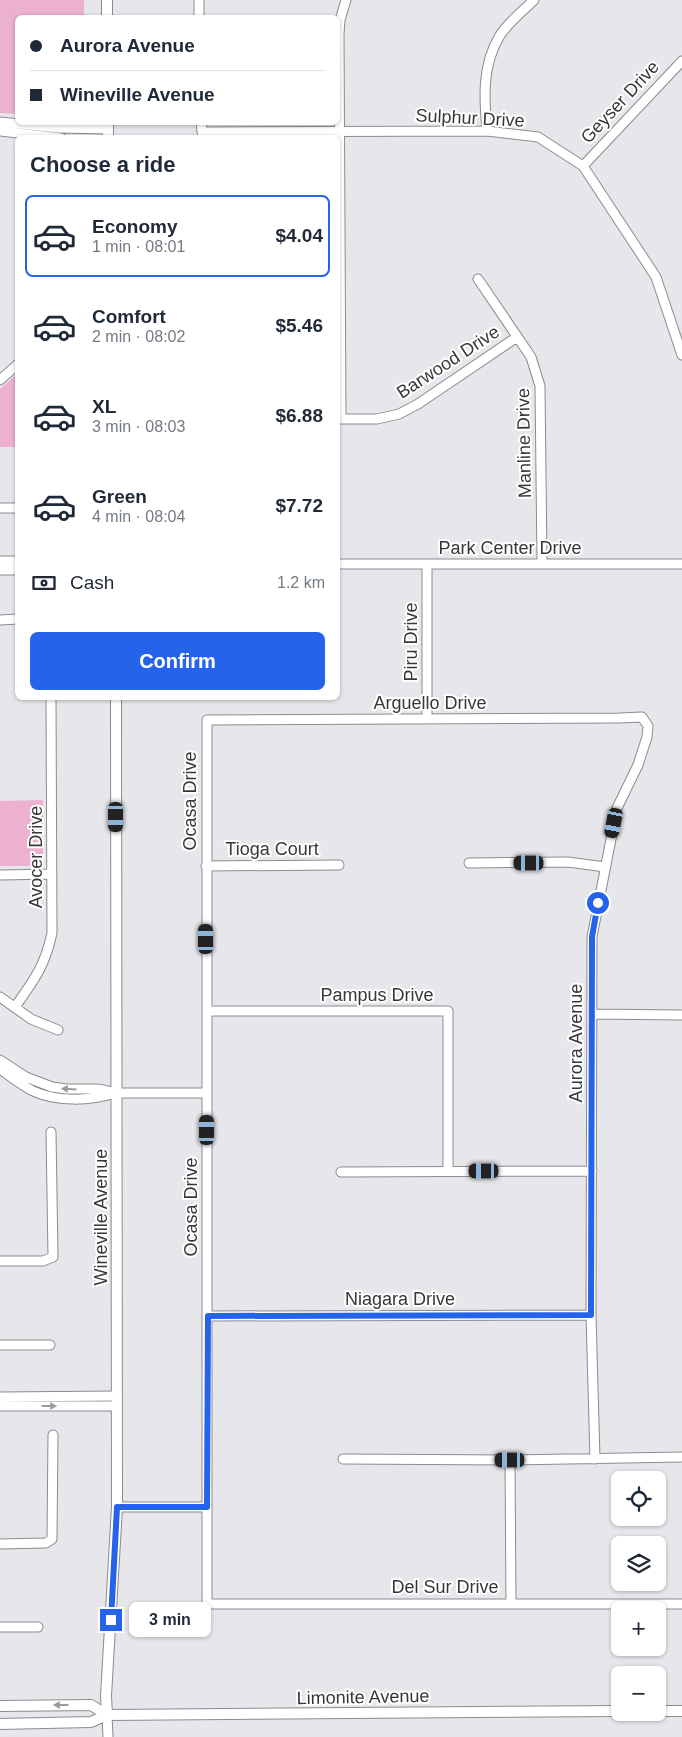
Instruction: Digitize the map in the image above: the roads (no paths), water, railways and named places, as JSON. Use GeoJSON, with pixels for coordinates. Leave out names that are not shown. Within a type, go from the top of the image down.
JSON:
{"type":"FeatureCollection","features":[{"type":"Feature","properties":{"kind":"main road"},"geometry":{"type":"LineString","coordinates":[[107,0],[107,15]]}},
{"type":"Feature","properties":{"kind":"main road","name":"Wineville Avenue"},"geometry":{"type":"LineString","coordinates":[[107,1715],[106,1696],[117,1507],[116,700]]}},
{"type":"Feature","properties":{"kind":"main road","name":"Limonite Avenue"},"geometry":{"type":"LineString","coordinates":[[0,1706],[91,1705],[107,1715]]}},
{"type":"Feature","properties":{"kind":"main road","name":"Limonite Avenue"},"geometry":{"type":"LineString","coordinates":[[0,1724],[91,1722],[107,1715],[611,1711]]}},
{"type":"Feature","properties":{"kind":"main road"},"geometry":{"type":"LineString","coordinates":[[666,1711],[682,1711]]}},
{"type":"Feature","properties":{"kind":"street"},"geometry":{"type":"LineString","coordinates":[[198,0],[199,15]]}},
{"type":"Feature","properties":{"kind":"street"},"geometry":{"type":"LineString","coordinates":[[340,20],[346,0]]}},
{"type":"Feature","properties":{"kind":"street"},"geometry":{"type":"LineString","coordinates":[[487,131],[484,94],[490,56],[500,35],[534,0]]}},
{"type":"Feature","properties":{"kind":"street","name":"Geyser Drive"},"geometry":{"type":"LineString","coordinates":[[583,166],[680,66]]}},
{"type":"Feature","properties":{"kind":"street"},"geometry":{"type":"LineString","coordinates":[[0,122],[15,124]]}},
{"type":"Feature","properties":{"kind":"street"},"geometry":{"type":"LineString","coordinates":[[29,125],[108,130]]}},
{"type":"Feature","properties":{"kind":"street","name":"Sulphur Drive"},"geometry":{"type":"LineString","coordinates":[[202,125],[202,132],[487,131],[538,137],[583,166],[656,277],[682,355]]}},
{"type":"Feature","properties":{"kind":"street"},"geometry":{"type":"LineString","coordinates":[[340,125],[340,135]]}},
{"type":"Feature","properties":{"kind":"street"},"geometry":{"type":"LineString","coordinates":[[0,131],[35,135]]}},
{"type":"Feature","properties":{"kind":"street","name":"Manline Drive"},"geometry":{"type":"LineString","coordinates":[[478,279],[531,357],[536,368],[541,393],[542,564]]}},
{"type":"Feature","properties":{"kind":"street","name":"Barwood Drive"},"geometry":{"type":"LineString","coordinates":[[340,419],[377,419],[399,414],[418,404],[517,337]]}},
{"type":"Feature","properties":{"kind":"street"},"geometry":{"type":"LineString","coordinates":[[0,380],[15,367]]}},
{"type":"Feature","properties":{"kind":"street"},"geometry":{"type":"LineString","coordinates":[[0,508],[15,508]]}},
{"type":"Feature","properties":{"kind":"street"},"geometry":{"type":"LineString","coordinates":[[0,561],[15,561]]}},
{"type":"Feature","properties":{"kind":"street","name":"Park Center Drive"},"geometry":{"type":"LineString","coordinates":[[340,564],[682,564]]}},
{"type":"Feature","properties":{"kind":"street","name":"Piru Drive"},"geometry":{"type":"LineString","coordinates":[[427,564],[427,719]]}},
{"type":"Feature","properties":{"kind":"street"},"geometry":{"type":"LineString","coordinates":[[0,570],[15,570]]}},
{"type":"Feature","properties":{"kind":"street"},"geometry":{"type":"LineString","coordinates":[[0,620],[15,619]]}},
{"type":"Feature","properties":{"kind":"street","name":"Avocer Drive"},"geometry":{"type":"LineString","coordinates":[[15,1007],[42,967],[52,933],[51,700]]}},
{"type":"Feature","properties":{"kind":"street","name":"Arguello Drive"},"geometry":{"type":"LineString","coordinates":[[207,720],[642,717],[648,726]]}},
{"type":"Feature","properties":{"kind":"street","name":"Ocasa Drive"},"geometry":{"type":"LineString","coordinates":[[207,720],[207,1604]]}},
{"type":"Feature","properties":{"kind":"street","name":"Aurora Avenue"},"geometry":{"type":"LineString","coordinates":[[595,1458],[591,1315],[592,937],[618,808],[638,765],[647,737],[648,726]]}},
{"type":"Feature","properties":{"kind":"street"},"geometry":{"type":"LineString","coordinates":[[469,863],[568,862],[605,867]]}},
{"type":"Feature","properties":{"kind":"street","name":"Tioga Court"},"geometry":{"type":"LineString","coordinates":[[206,866],[339,865]]}},
{"type":"Feature","properties":{"kind":"street"},"geometry":{"type":"LineString","coordinates":[[0,875],[52,874]]}},
{"type":"Feature","properties":{"kind":"street"},"geometry":{"type":"LineString","coordinates":[[0,997],[31,1019],[58,1030]]}},
{"type":"Feature","properties":{"kind":"street","name":"Pampus Drive"},"geometry":{"type":"LineString","coordinates":[[207,1011],[448,1011],[448,1171]]}},
{"type":"Feature","properties":{"kind":"street"},"geometry":{"type":"LineString","coordinates":[[592,1014],[682,1015]]}},
{"type":"Feature","properties":{"kind":"street"},"geometry":{"type":"LineString","coordinates":[[0,1060],[26,1077],[52,1087],[98,1089],[117,1093],[207,1093]]}},
{"type":"Feature","properties":{"kind":"street"},"geometry":{"type":"LineString","coordinates":[[0,1069],[32,1091],[56,1098],[98,1099],[117,1093]]}},
{"type":"Feature","properties":{"kind":"street"},"geometry":{"type":"LineString","coordinates":[[0,1261],[43,1261],[53,1257],[51,1132]]}},
{"type":"Feature","properties":{"kind":"street"},"geometry":{"type":"LineString","coordinates":[[342,1172],[592,1171]]}},
{"type":"Feature","properties":{"kind":"street","name":"Niagara Drive"},"geometry":{"type":"LineString","coordinates":[[208,1316],[591,1315]]}},
{"type":"Feature","properties":{"kind":"street"},"geometry":{"type":"LineString","coordinates":[[0,1345],[50,1345]]}},
{"type":"Feature","properties":{"kind":"street"},"geometry":{"type":"LineString","coordinates":[[0,1397],[117,1401]]}},
{"type":"Feature","properties":{"kind":"street"},"geometry":{"type":"LineString","coordinates":[[0,1406],[117,1401]]}},
{"type":"Feature","properties":{"kind":"street"},"geometry":{"type":"LineString","coordinates":[[0,1544],[46,1543],[52,1539],[53,1435]]}},
{"type":"Feature","properties":{"kind":"street"},"geometry":{"type":"LineString","coordinates":[[343,1459],[510,1460],[682,1457]]}},
{"type":"Feature","properties":{"kind":"street"},"geometry":{"type":"LineString","coordinates":[[510,1460],[511,1604]]}},
{"type":"Feature","properties":{"kind":"street"},"geometry":{"type":"LineString","coordinates":[[117,1507],[207,1507]]}},
{"type":"Feature","properties":{"kind":"street","name":"Del Sur Drive"},"geometry":{"type":"LineString","coordinates":[[207,1604],[682,1604]]}},
{"type":"Feature","properties":{"kind":"street"},"geometry":{"type":"LineString","coordinates":[[0,1627],[38,1627]]}},
{"type":"Feature","properties":{"kind":"street","name":"Wineville Avenue"},"geometry":{"type":"LineString","coordinates":[[107,1715],[108,1737]]}}]}
